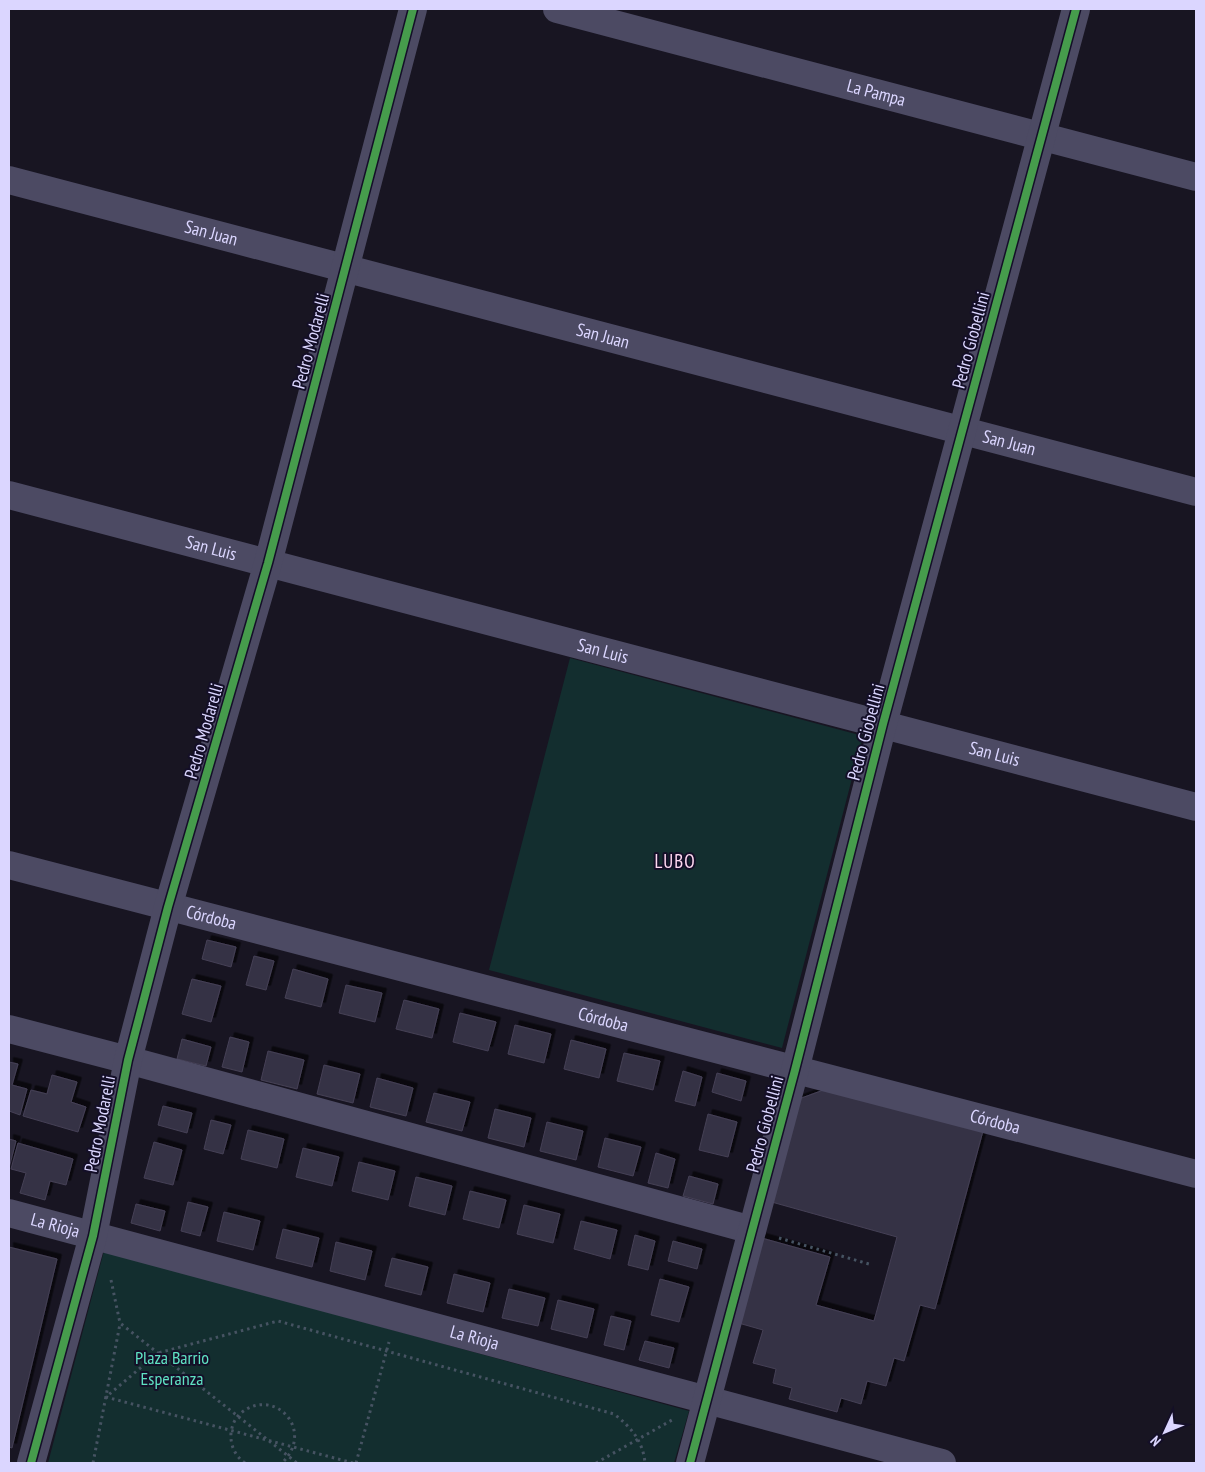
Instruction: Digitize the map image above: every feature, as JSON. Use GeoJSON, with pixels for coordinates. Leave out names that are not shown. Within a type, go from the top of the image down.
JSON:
{"type":"FeatureCollection","features":[{"type":"Feature","properties":{"kind":"street","name":"Pedro Modarelli"},"geometry":{"type":"LineString","coordinates":[[31,1463],[93,1236],[128,1060],[168,907],[268,563],[413,9]]}},
{"type":"Feature","properties":{"kind":"street","name":"La Pampa"},"geometry":{"type":"LineString","coordinates":[[557,9],[1196,178]]}},
{"type":"Feature","properties":{"kind":"street","name":"Pedro Giobellini"},"geometry":{"type":"LineString","coordinates":[[690,1463],[795,1070],[883,724],[1076,9]]}},
{"type":"Feature","properties":{"kind":"street","name":"San Juan"},"geometry":{"type":"LineString","coordinates":[[9,180],[1196,492]]}},
{"type":"Feature","properties":{"kind":"street","name":"San Luis"},"geometry":{"type":"LineString","coordinates":[[9,495],[1196,807]]}},
{"type":"Feature","properties":{"kind":"street","name":"Córdoba"},"geometry":{"type":"LineString","coordinates":[[9,865],[1196,1174]]}},
{"type":"Feature","properties":{"kind":"street"},"geometry":{"type":"LineString","coordinates":[[9,1029],[752,1230]]}},
{"type":"Feature","properties":{"kind":"street","name":"La Rioja"},"geometry":{"type":"LineString","coordinates":[[9,1213],[942,1463]]}},
{"type":"Feature","properties":{"kind":"path"},"geometry":{"type":"LineString","coordinates":[[752,1230],[869,1264]]}},
{"type":"Feature","properties":{"kind":"path"},"geometry":{"type":"LineString","coordinates":[[93,1463],[120,1323],[110,1278]]}},
{"type":"Feature","properties":{"kind":"path"},"geometry":{"type":"LineString","coordinates":[[106,1397],[354,1463],[397,1317]]}},
{"type":"Feature","properties":{"kind":"path"},"geometry":{"type":"LineString","coordinates":[[106,1397],[158,1353],[278,1322],[614,1414],[628,1424],[639,1439],[645,1463]]}},
{"type":"Feature","properties":{"kind":"path"},"geometry":{"type":"LineString","coordinates":[[120,1323],[296,1463]]}},
{"type":"Feature","properties":{"kind":"path"},"geometry":{"type":"LineString","coordinates":[[596,1463],[706,1400]]}},
{"type":"Feature","properties":{"kind":"path"},"geometry":{"type":"LineString","coordinates":[[245,1463],[234,1452],[231,1442],[231,1431],[238,1416],[246,1409],[257,1405],[268,1405],[278,1408],[287,1416],[293,1426],[295,1436],[294,1447],[282,1463]]}},
{"type":"Feature","properties":{"kind":"green space"},"geometry":{"type":"Polygon","coordinates":[[[570,658],[863,736],[782,1048],[489,970],[570,658]]]}},
{"type":"Feature","properties":{"kind":"green space","name":"Plaza Barrio Esperanza"},"geometry":{"type":"Polygon","coordinates":[[[104,1251],[689,1411],[674,1463],[48,1463],[104,1251]]]}},
{"type":"Feature","properties":{"kind":"building"},"geometry":{"type":"Polygon","coordinates":[[[207,940],[236,947],[231,967],[202,959],[207,940]]]}},
{"type":"Feature","properties":{"kind":"building"},"geometry":{"type":"Polygon","coordinates":[[[254,956],[274,961],[266,990],[246,985],[254,956]]]}},
{"type":"Feature","properties":{"kind":"building"},"geometry":{"type":"Polygon","coordinates":[[[293,969],[328,979],[321,1007],[285,998],[293,969]]]}},
{"type":"Feature","properties":{"kind":"building"},"geometry":{"type":"Polygon","coordinates":[[[192,979],[221,986],[211,1022],[182,1014],[192,979]]]}},
{"type":"Feature","properties":{"kind":"building"},"geometry":{"type":"Polygon","coordinates":[[[346,985],[382,993],[375,1022],[339,1013],[346,985]]]}},
{"type":"Feature","properties":{"kind":"building"},"geometry":{"type":"Polygon","coordinates":[[[404,1000],[439,1009],[432,1038],[396,1029],[404,1000]]]}},
{"type":"Feature","properties":{"kind":"building"},"geometry":{"type":"Polygon","coordinates":[[[460,1013],[496,1022],[488,1051],[453,1042],[460,1013]]]}},
{"type":"Feature","properties":{"kind":"building"},"geometry":{"type":"Polygon","coordinates":[[[515,1025],[551,1034],[544,1063],[508,1054],[515,1025]]]}},
{"type":"Feature","properties":{"kind":"building"},"geometry":{"type":"Polygon","coordinates":[[[230,1037],[249,1042],[242,1072],[222,1067],[230,1037]]]}},
{"type":"Feature","properties":{"kind":"building"},"geometry":{"type":"Polygon","coordinates":[[[182,1039],[211,1047],[206,1066],[177,1059],[182,1039]]]}},
{"type":"Feature","properties":{"kind":"building"},"geometry":{"type":"Polygon","coordinates":[[[571,1040],[606,1049],[599,1078],[564,1069],[571,1040]]]}},
{"type":"Feature","properties":{"kind":"building"},"geometry":{"type":"Polygon","coordinates":[[[268,1051],[304,1060],[297,1089],[261,1080],[268,1051]]]}},
{"type":"Feature","properties":{"kind":"building"},"geometry":{"type":"Polygon","coordinates":[[[624,1053],[660,1061],[653,1090],[617,1081],[624,1053]]]}},
{"type":"Feature","properties":{"kind":"building"},"geometry":{"type":"Polygon","coordinates":[[[9,1062],[18,1064],[12,1085],[27,1089],[20,1115],[9,1111],[9,1062]]]}},
{"type":"Feature","properties":{"kind":"building"},"geometry":{"type":"Polygon","coordinates":[[[324,1065],[360,1074],[353,1103],[317,1094],[324,1065]]]}},
{"type":"Feature","properties":{"kind":"building"},"geometry":{"type":"Polygon","coordinates":[[[683,1071],[702,1077],[695,1106],[675,1101],[683,1071]]]}},
{"type":"Feature","properties":{"kind":"building"},"geometry":{"type":"Polygon","coordinates":[[[717,1073],[746,1081],[741,1101],[712,1092],[717,1073]]]}},
{"type":"Feature","properties":{"kind":"building"},"geometry":{"type":"Polygon","coordinates":[[[52,1075],[77,1082],[71,1102],[86,1107],[78,1132],[23,1116],[31,1090],[47,1094],[52,1075]]]}},
{"type":"Feature","properties":{"kind":"building"},"geometry":{"type":"Polygon","coordinates":[[[377,1078],[413,1088],[406,1116],[370,1107],[377,1078]]]}},
{"type":"Feature","properties":{"kind":"building"},"geometry":{"type":"Polygon","coordinates":[[[829,1088],[983,1131],[935,1309],[920,1305],[904,1361],[894,1358],[886,1386],[867,1381],[861,1404],[841,1398],[837,1412],[789,1399],[792,1388],[773,1383],[776,1369],[753,1363],[763,1330],[735,1322],[758,1237],[830,1257],[816,1305],[874,1321],[897,1237],[768,1201],[796,1100],[829,1088]]]}},
{"type":"Feature","properties":{"kind":"building"},"geometry":{"type":"Polygon","coordinates":[[[434,1093],[470,1102],[462,1131],[426,1122],[434,1093]]]}},
{"type":"Feature","properties":{"kind":"building"},"geometry":{"type":"Polygon","coordinates":[[[163,1106],[192,1113],[187,1133],[158,1125],[163,1106]]]}},
{"type":"Feature","properties":{"kind":"building"},"geometry":{"type":"Polygon","coordinates":[[[495,1109],[531,1118],[524,1147],[488,1138],[495,1109]]]}},
{"type":"Feature","properties":{"kind":"building"},"geometry":{"type":"Polygon","coordinates":[[[708,1114],[737,1122],[728,1157],[699,1150],[708,1114]]]}},
{"type":"Feature","properties":{"kind":"building"},"geometry":{"type":"Polygon","coordinates":[[[211,1120],[231,1125],[223,1154],[204,1149],[211,1120]]]}},
{"type":"Feature","properties":{"kind":"building"},"geometry":{"type":"Polygon","coordinates":[[[547,1122],[583,1131],[576,1160],[540,1151],[547,1122]]]}},
{"type":"Feature","properties":{"kind":"building"},"geometry":{"type":"Polygon","coordinates":[[[248,1130],[284,1139],[277,1168],[241,1159],[248,1130]]]}},
{"type":"Feature","properties":{"kind":"building"},"geometry":{"type":"Polygon","coordinates":[[[605,1138],[641,1147],[633,1176],[598,1167],[605,1138]]]}},
{"type":"Feature","properties":{"kind":"building"},"geometry":{"type":"Polygon","coordinates":[[[9,1139],[16,1141],[9,1168],[9,1139]]]}},
{"type":"Feature","properties":{"kind":"building"},"geometry":{"type":"Polygon","coordinates":[[[154,1142],[182,1150],[173,1185],[144,1178],[154,1142]]]}},
{"type":"Feature","properties":{"kind":"building"},"geometry":{"type":"Polygon","coordinates":[[[18,1143],[73,1159],[66,1185],[50,1181],[45,1200],[20,1193],[26,1173],[11,1169],[18,1143]]]}},
{"type":"Feature","properties":{"kind":"building"},"geometry":{"type":"Polygon","coordinates":[[[303,1148],[339,1157],[332,1186],[296,1177],[303,1148]]]}},
{"type":"Feature","properties":{"kind":"building"},"geometry":{"type":"Polygon","coordinates":[[[656,1153],[675,1159],[668,1188],[648,1183],[656,1153]]]}},
{"type":"Feature","properties":{"kind":"building"},"geometry":{"type":"Polygon","coordinates":[[[359,1162],[395,1171],[388,1200],[352,1191],[359,1162]]]}},
{"type":"Feature","properties":{"kind":"building"},"geometry":{"type":"Polygon","coordinates":[[[689,1176],[718,1184],[713,1204],[683,1196],[689,1176]]]}},
{"type":"Feature","properties":{"kind":"building"},"geometry":{"type":"Polygon","coordinates":[[[416,1177],[452,1186],[445,1215],[409,1206],[416,1177]]]}},
{"type":"Feature","properties":{"kind":"building"},"geometry":{"type":"Polygon","coordinates":[[[470,1191],[506,1200],[499,1228],[463,1219],[470,1191]]]}},
{"type":"Feature","properties":{"kind":"building"},"geometry":{"type":"Polygon","coordinates":[[[188,1202],[208,1207],[200,1236],[181,1231],[188,1202]]]}},
{"type":"Feature","properties":{"kind":"building"},"geometry":{"type":"Polygon","coordinates":[[[136,1204],[165,1211],[160,1231],[131,1223],[136,1204]]]}},
{"type":"Feature","properties":{"kind":"building"},"geometry":{"type":"Polygon","coordinates":[[[524,1205],[560,1214],[553,1243],[517,1234],[524,1205]]]}},
{"type":"Feature","properties":{"kind":"building"},"geometry":{"type":"Polygon","coordinates":[[[224,1212],[260,1221],[253,1250],[217,1241],[224,1212]]]}},
{"type":"Feature","properties":{"kind":"building"},"geometry":{"type":"Polygon","coordinates":[[[581,1221],[617,1230],[610,1259],[574,1249],[581,1221]]]}},
{"type":"Feature","properties":{"kind":"building"},"geometry":{"type":"Polygon","coordinates":[[[283,1229],[319,1238],[312,1267],[276,1258],[283,1229]]]}},
{"type":"Feature","properties":{"kind":"building"},"geometry":{"type":"Polygon","coordinates":[[[635,1235],[655,1241],[648,1270],[628,1265],[635,1235]]]}},
{"type":"Feature","properties":{"kind":"building"},"geometry":{"type":"Polygon","coordinates":[[[673,1241],[702,1249],[697,1269],[668,1261],[673,1241]]]}},
{"type":"Feature","properties":{"kind":"building"},"geometry":{"type":"Polygon","coordinates":[[[336,1242],[372,1251],[365,1280],[330,1271],[336,1242]]]}},
{"type":"Feature","properties":{"kind":"building"},"geometry":{"type":"Polygon","coordinates":[[[9,1247],[57,1259],[12,1448],[9,1447],[9,1247]]]}},
{"type":"Feature","properties":{"kind":"building"},"geometry":{"type":"Polygon","coordinates":[[[392,1258],[428,1267],[421,1295],[385,1286],[392,1258]]]}},
{"type":"Feature","properties":{"kind":"building"},"geometry":{"type":"Polygon","coordinates":[[[454,1274],[490,1283],[483,1312],[447,1303],[454,1274]]]}},
{"type":"Feature","properties":{"kind":"building"},"geometry":{"type":"Polygon","coordinates":[[[660,1279],[689,1287],[679,1322],[651,1315],[660,1279]]]}},
{"type":"Feature","properties":{"kind":"building"},"geometry":{"type":"Polygon","coordinates":[[[509,1289],[545,1298],[538,1326],[502,1318],[509,1289]]]}},
{"type":"Feature","properties":{"kind":"building"},"geometry":{"type":"Polygon","coordinates":[[[558,1300],[594,1309],[587,1338],[551,1329],[558,1300]]]}},
{"type":"Feature","properties":{"kind":"building"},"geometry":{"type":"Polygon","coordinates":[[[611,1316],[631,1321],[624,1350],[604,1345],[611,1316]]]}},
{"type":"Feature","properties":{"kind":"building"},"geometry":{"type":"Polygon","coordinates":[[[645,1341],[674,1348],[669,1368],[639,1360],[645,1341]]]}},
{"type":"Feature","properties":{"kind":"cycle path"},"geometry":{"type":"LineString","coordinates":[[31,1463],[93,1236],[128,1060],[168,907],[268,563],[413,9]]}},
{"type":"Feature","properties":{"kind":"cycle path"},"geometry":{"type":"LineString","coordinates":[[690,1463],[795,1070],[883,724],[1076,9]]}},
{"type":"Feature","properties":{"kind":"district","name":"LUBO"},"geometry":{"type":"Point","coordinates":[675,861]}}]}
